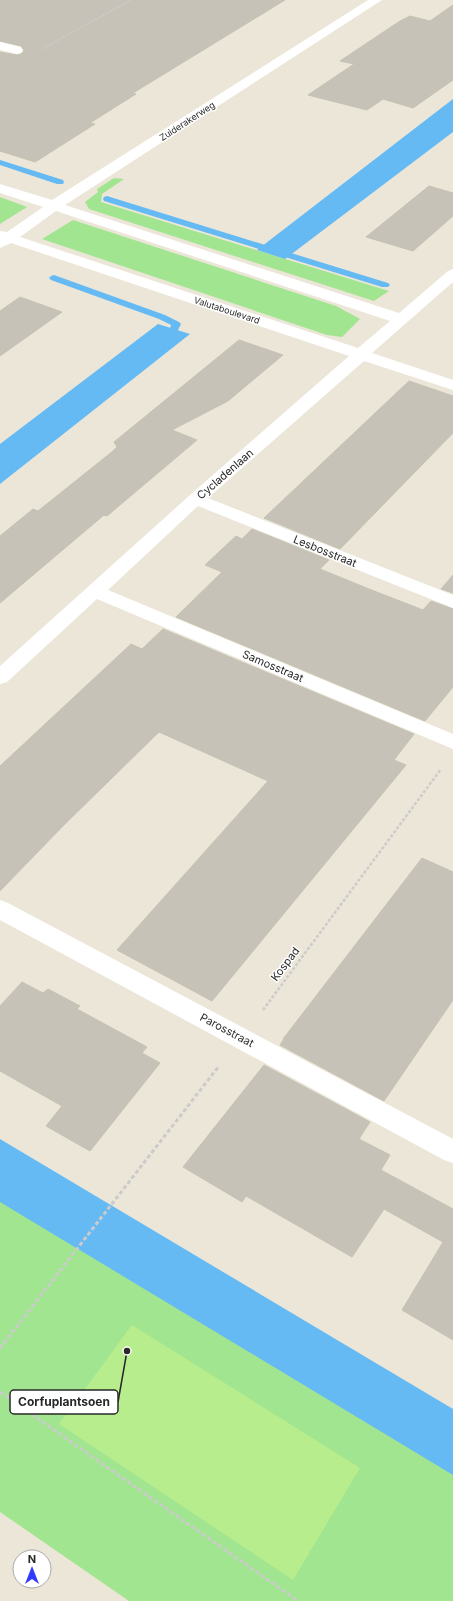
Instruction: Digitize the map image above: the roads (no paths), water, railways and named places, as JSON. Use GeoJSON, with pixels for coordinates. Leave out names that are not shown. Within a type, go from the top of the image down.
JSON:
{"type":"FeatureCollection","features":[{"type":"Feature","properties":{"kind":"street","name":"Zuiderakerweg"},"geometry":{"type":"LineString","coordinates":[[3,239],[376,0]]}},
{"type":"Feature","properties":{"kind":"street"},"geometry":{"type":"LineString","coordinates":[[0,46],[16,50]]}},
{"type":"Feature","properties":{"kind":"street"},"geometry":{"type":"LineString","coordinates":[[0,188],[405,316]]}},
{"type":"Feature","properties":{"kind":"street","name":"Valutaboulevard"},"geometry":{"type":"LineString","coordinates":[[3,239],[453,385]]}},
{"type":"Feature","properties":{"kind":"street","name":"Cycladenlaan"},"geometry":{"type":"LineString","coordinates":[[0,677],[196,499],[448,278]]}},
{"type":"Feature","properties":{"kind":"street","name":"Lesbosstraat"},"geometry":{"type":"LineString","coordinates":[[196,499],[453,602]]}},
{"type":"Feature","properties":{"kind":"street","name":"Samosstraat"},"geometry":{"type":"LineString","coordinates":[[94,591],[453,742]]}},
{"type":"Feature","properties":{"kind":"street","name":"Parosstraat"},"geometry":{"type":"LineString","coordinates":[[0,909],[453,1152]]}},
{"type":"Feature","properties":{"kind":"water"},"geometry":{"type":"Polygon","coordinates":[[[453,99],[453,132],[285,259],[257,250],[453,99]]]}},
{"type":"Feature","properties":{"kind":"water"},"geometry":{"type":"Polygon","coordinates":[[[158,324],[190,334],[0,484],[0,444],[158,324]]]}},
{"type":"Feature","properties":{"kind":"water"},"geometry":{"type":"Polygon","coordinates":[[[0,1139],[453,1409],[453,1475],[0,1202],[0,1139]]]}},
{"type":"Feature","properties":{"kind":"waterway"},"geometry":{"type":"LineString","coordinates":[[0,162],[60,182]]}},
{"type":"Feature","properties":{"kind":"waterway"},"geometry":{"type":"LineString","coordinates":[[107,199],[385,285]]}},
{"type":"Feature","properties":{"kind":"waterway"},"geometry":{"type":"LineString","coordinates":[[54,278],[162,317],[176,324],[173,332],[163,340]]}},
{"type":"Feature","properties":{"kind":"place","name":"Corfuplantsoen"},"geometry":{"type":"Point","coordinates":[127,1351]}}]}
